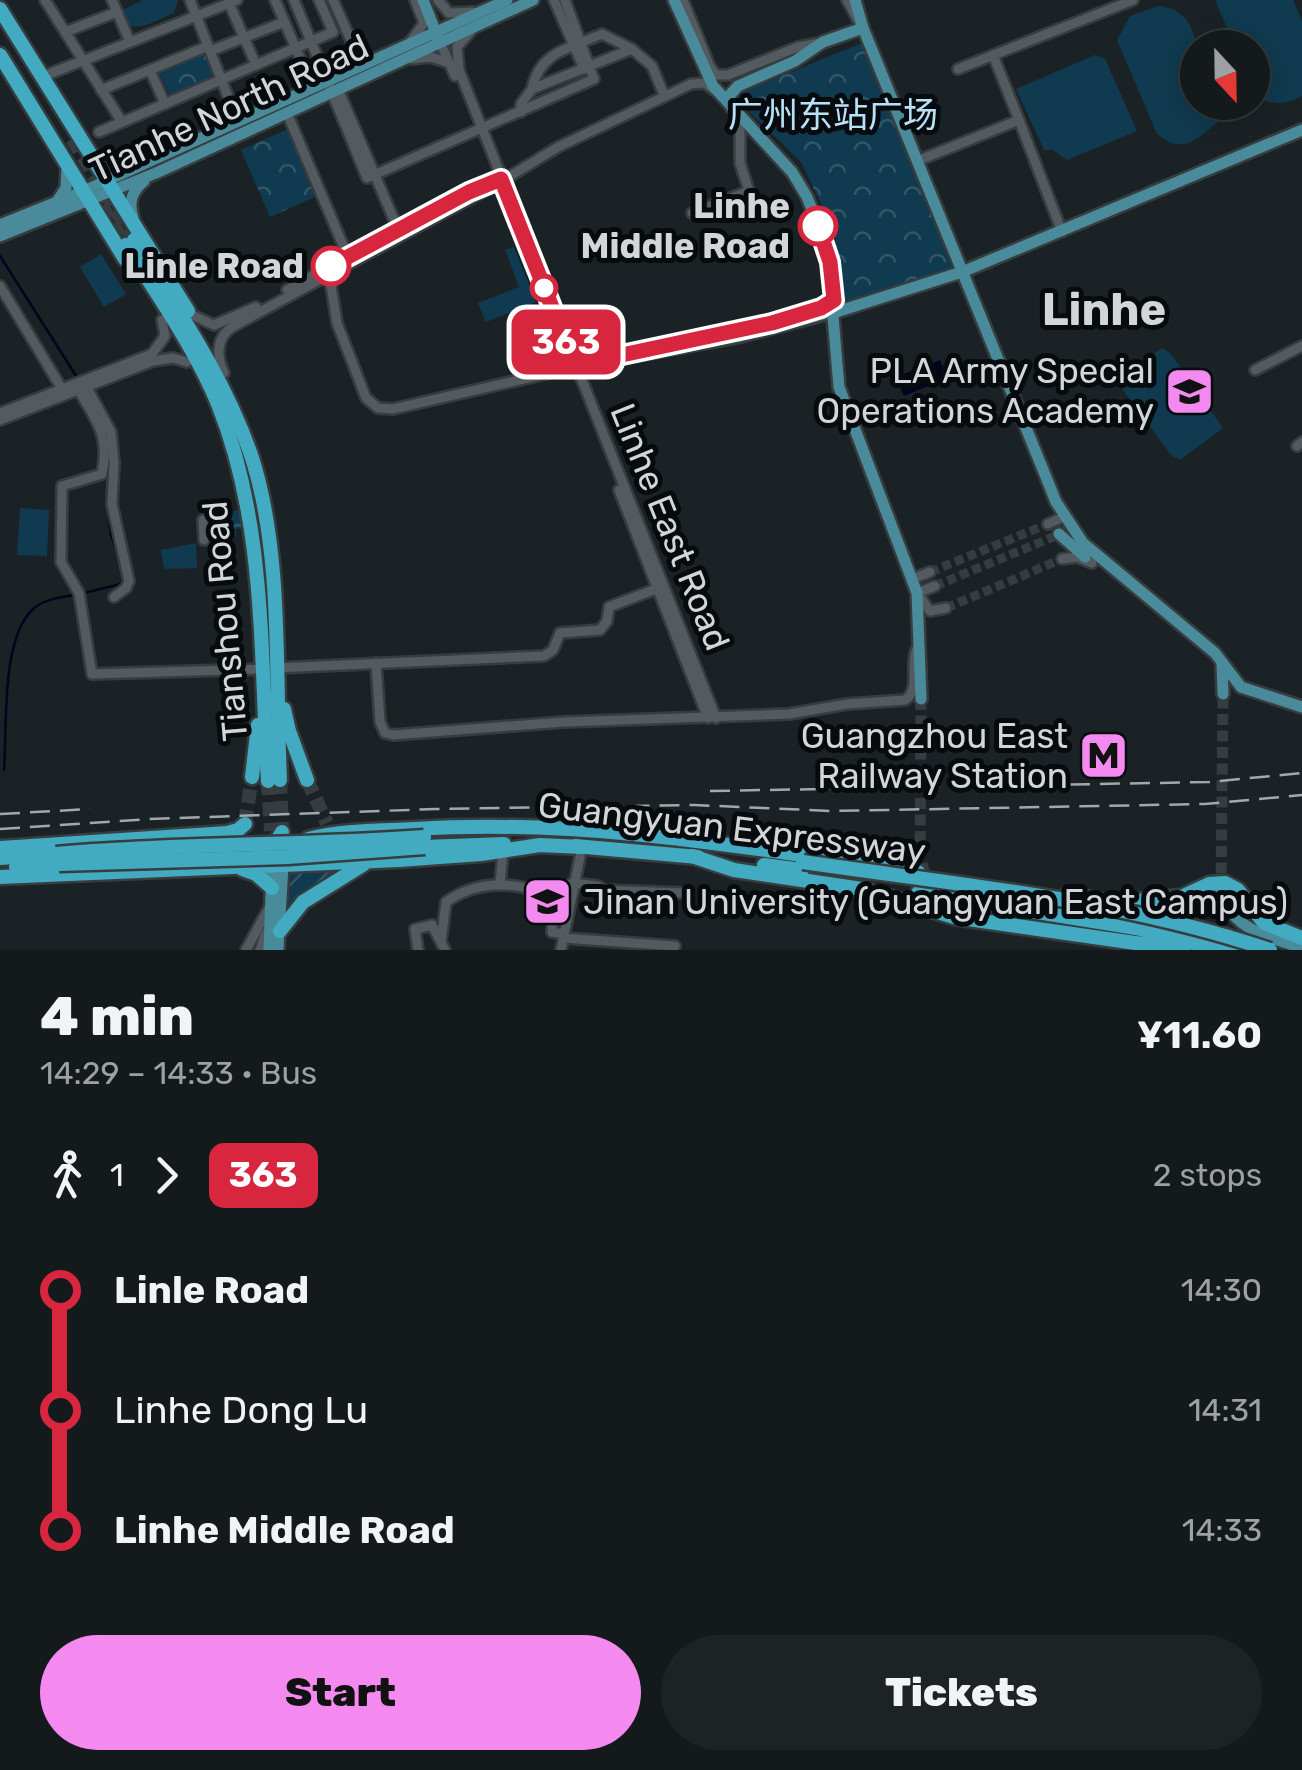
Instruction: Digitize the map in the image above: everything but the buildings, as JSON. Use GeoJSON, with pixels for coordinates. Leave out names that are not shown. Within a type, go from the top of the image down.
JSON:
{"type":"FeatureCollection","features":[{"type":"Feature","properties":{"kind":"highway"},"geometry":{"type":"LineString","coordinates":[[0,9],[44,76],[88,197],[104,224],[129,240],[190,314],[224,373],[238,406],[239,444]]}},
{"type":"Feature","properties":{"kind":"highway"},"geometry":{"type":"LineString","coordinates":[[0,18],[69,149]]}},
{"type":"Feature","properties":{"kind":"highway"},"geometry":{"type":"LineString","coordinates":[[0,40],[69,149]]}},
{"type":"Feature","properties":{"kind":"highway"},"geometry":{"type":"LineString","coordinates":[[0,55],[69,149],[95,158],[112,186],[162,320],[239,444]]}},
{"type":"Feature","properties":{"kind":"highway","name":"Tianshou Road"},"geometry":{"type":"LineString","coordinates":[[129,240],[239,444],[267,523],[274,780]]}},
{"type":"Feature","properties":{"kind":"highway"},"geometry":{"type":"LineString","coordinates":[[252,778],[268,668]]}},
{"type":"Feature","properties":{"kind":"highway"},"geometry":{"type":"LineString","coordinates":[[268,668],[307,780]]}},
{"type":"Feature","properties":{"kind":"highway"},"geometry":{"type":"LineString","coordinates":[[0,848],[228,833],[245,824]]}},
{"type":"Feature","properties":{"kind":"highway"},"geometry":{"type":"LineString","coordinates":[[327,824],[352,832]]}},
{"type":"Feature","properties":{"kind":"highway"},"geometry":{"type":"LineString","coordinates":[[0,877],[232,866],[309,839],[352,832],[484,824],[654,836],[884,865],[1114,903],[1211,927],[1230,940],[1257,950]]}},
{"type":"Feature","properties":{"kind":"highway"},"geometry":{"type":"LineString","coordinates":[[351,862],[344,856],[342,845],[352,832]]}},
{"type":"Feature","properties":{"kind":"highway","name":"Guangyuan Expressway"},"geometry":{"type":"LineString","coordinates":[[424,842],[497,833],[802,866],[1124,910],[1198,926],[1270,950]]}},
{"type":"Feature","properties":{"kind":"highway"},"geometry":{"type":"LineString","coordinates":[[196,834],[210,843],[214,853],[209,862],[196,868]]}},
{"type":"Feature","properties":{"kind":"highway"},"geometry":{"type":"LineString","coordinates":[[153,836],[167,854],[164,863],[153,870]]}},
{"type":"Feature","properties":{"kind":"highway"},"geometry":{"type":"LineString","coordinates":[[277,849],[310,864],[654,836]]}},
{"type":"Feature","properties":{"kind":"highway","name":"Guangyuan Expressway"},"geometry":{"type":"LineString","coordinates":[[0,868],[143,848],[424,842],[540,845]]}},
{"type":"Feature","properties":{"kind":"highway","name":"Guangyuan Expressway"},"geometry":{"type":"LineString","coordinates":[[576,842],[677,846],[1118,916],[1244,950]]}},
{"type":"Feature","properties":{"kind":"highway"},"geometry":{"type":"LineString","coordinates":[[692,856],[734,870],[862,890],[935,912],[1184,950]]}},
{"type":"Feature","properties":{"kind":"highway","name":"Guangyuan Expressway"},"geometry":{"type":"LineString","coordinates":[[0,858],[57,859]]}},
{"type":"Feature","properties":{"kind":"highway"},"geometry":{"type":"LineString","coordinates":[[280,931],[303,902],[372,861]]}},
{"type":"Feature","properties":{"kind":"highway"},"geometry":{"type":"LineString","coordinates":[[862,890],[902,887],[900,878],[884,865]]}},
{"type":"Feature","properties":{"kind":"highway"},"geometry":{"type":"LineString","coordinates":[[232,866],[254,873],[272,903]]}},
{"type":"Feature","properties":{"kind":"highway"},"geometry":{"type":"LineString","coordinates":[[910,871],[907,884],[918,893],[986,921]]}},
{"type":"Feature","properties":{"kind":"highway"},"geometry":{"type":"LineString","coordinates":[[1114,903],[1181,896],[1203,886],[1225,884],[1238,890],[1264,922],[1302,936]]}},
{"type":"Feature","properties":{"kind":"highway"},"geometry":{"type":"LineString","coordinates":[[918,893],[1136,928],[1196,947]]}},
{"type":"Feature","properties":{"kind":"highway"},"geometry":{"type":"LineString","coordinates":[[1127,932],[1221,950]]}},
{"type":"Feature","properties":{"kind":"main road","name":"Tianhe North Road"},"geometry":{"type":"LineString","coordinates":[[0,232],[338,89],[390,58],[507,0]]}},
{"type":"Feature","properties":{"kind":"main road","name":"Tianhe North Road"},"geometry":{"type":"LineString","coordinates":[[154,167],[238,122],[362,65],[390,58],[405,45],[476,27],[533,0]]}},
{"type":"Feature","properties":{"kind":"main road"},"geometry":{"type":"LineString","coordinates":[[674,0],[704,70],[737,114],[792,172],[807,197],[826,246],[839,386],[917,594],[921,700]]}},
{"type":"Feature","properties":{"kind":"main road"},"geometry":{"type":"LineString","coordinates":[[856,0],[863,28],[1056,502],[1074,532],[1094,555],[1189,631],[1241,687],[1302,707]]}},
{"type":"Feature","properties":{"kind":"main road"},"geometry":{"type":"LineString","coordinates":[[431,2],[439,35]]}},
{"type":"Feature","properties":{"kind":"main road"},"geometry":{"type":"LineString","coordinates":[[737,114],[728,98],[734,89],[795,61],[823,42],[863,28]]}},
{"type":"Feature","properties":{"kind":"main road"},"geometry":{"type":"LineString","coordinates":[[833,306],[962,272],[1302,122]]}},
{"type":"Feature","properties":{"kind":"main road"},"geometry":{"type":"LineString","coordinates":[[957,258],[975,260],[1302,130]]}},
{"type":"Feature","properties":{"kind":"main road"},"geometry":{"type":"LineString","coordinates":[[69,149],[66,188],[58,209],[86,214],[104,224]]}},
{"type":"Feature","properties":{"kind":"main road"},"geometry":{"type":"LineString","coordinates":[[95,158],[113,167],[154,167]]}},
{"type":"Feature","properties":{"kind":"main road"},"geometry":{"type":"LineString","coordinates":[[129,240],[130,200],[154,167]]}},
{"type":"Feature","properties":{"kind":"main road"},"geometry":{"type":"LineString","coordinates":[[1056,536],[1068,554],[1092,563],[1222,664]]}},
{"type":"Feature","properties":{"kind":"main road"},"geometry":{"type":"LineString","coordinates":[[1222,664],[1222,694]]}},
{"type":"Feature","properties":{"kind":"main road"},"geometry":{"type":"LineString","coordinates":[[270,950],[277,849]]}},
{"type":"Feature","properties":{"kind":"main road"},"geometry":{"type":"LineString","coordinates":[[277,849],[278,950]]}},
{"type":"Feature","properties":{"kind":"main road"},"geometry":{"type":"LineString","coordinates":[[1220,890],[1228,911],[1240,924],[1302,948]]}},
{"type":"Feature","properties":{"kind":"main road"},"geometry":{"type":"LineString","coordinates":[[1017,914],[1127,932]]}},
{"type":"Feature","properties":{"kind":"street"},"geometry":{"type":"LineString","coordinates":[[45,0],[122,122]]}},
{"type":"Feature","properties":{"kind":"street"},"geometry":{"type":"LineString","coordinates":[[112,0],[130,42]]}},
{"type":"Feature","properties":{"kind":"street"},"geometry":{"type":"LineString","coordinates":[[190,0],[238,122]]}},
{"type":"Feature","properties":{"kind":"street"},"geometry":{"type":"LineString","coordinates":[[275,0],[313,88]]}},
{"type":"Feature","properties":{"kind":"street"},"geometry":{"type":"LineString","coordinates":[[294,0],[367,178],[594,80],[565,0]]}},
{"type":"Feature","properties":{"kind":"street"},"geometry":{"type":"LineString","coordinates":[[415,0],[424,23]]}},
{"type":"Feature","properties":{"kind":"street"},"geometry":{"type":"LineString","coordinates":[[554,0],[584,68]]}},
{"type":"Feature","properties":{"kind":"street"},"geometry":{"type":"LineString","coordinates":[[682,0],[716,75],[728,75],[798,47],[823,42]]}},
{"type":"Feature","properties":{"kind":"street"},"geometry":{"type":"LineString","coordinates":[[847,0],[863,28]]}},
{"type":"Feature","properties":{"kind":"street"},"geometry":{"type":"LineString","coordinates":[[958,69],[1113,4],[1133,0]]}},
{"type":"Feature","properties":{"kind":"street"},"geometry":{"type":"LineString","coordinates":[[99,132],[332,32],[326,1]]}},
{"type":"Feature","properties":{"kind":"street"},"geometry":{"type":"LineString","coordinates":[[326,1],[362,65]]}},
{"type":"Feature","properties":{"kind":"street"},"geometry":{"type":"LineString","coordinates":[[44,76],[233,2],[256,65]]}},
{"type":"Feature","properties":{"kind":"street"},"geometry":{"type":"LineString","coordinates":[[405,45],[424,23],[431,2],[454,14],[490,8]]}},
{"type":"Feature","properties":{"kind":"street"},"geometry":{"type":"LineString","coordinates":[[65,32],[116,12]]}},
{"type":"Feature","properties":{"kind":"street"},"geometry":{"type":"LineString","coordinates":[[101,90],[284,22]]}},
{"type":"Feature","properties":{"kind":"street","name":"Linhe East Road"},"geometry":{"type":"LineString","coordinates":[[476,27],[462,39],[456,54],[498,181]]}},
{"type":"Feature","properties":{"kind":"street"},"geometry":{"type":"LineString","coordinates":[[483,132],[522,118],[521,104],[544,59],[602,34],[632,49],[652,66],[664,95]]}},
{"type":"Feature","properties":{"kind":"street","name":"Linhe East Road"},"geometry":{"type":"LineString","coordinates":[[439,35],[712,718]]}},
{"type":"Feature","properties":{"kind":"street"},"geometry":{"type":"LineString","coordinates":[[532,89],[632,49]]}},
{"type":"Feature","properties":{"kind":"street"},"geometry":{"type":"LineString","coordinates":[[993,55],[1061,228]]}},
{"type":"Feature","properties":{"kind":"street"},"geometry":{"type":"LineString","coordinates":[[390,58],[430,57],[451,65]]}},
{"type":"Feature","properties":{"kind":"street"},"geometry":{"type":"LineString","coordinates":[[150,70],[165,104]]}},
{"type":"Feature","properties":{"kind":"street"},"geometry":{"type":"LineString","coordinates":[[190,314],[205,324],[222,324],[558,146],[664,95],[691,84],[705,84],[737,114],[742,142],[740,164],[749,191],[692,213]]}},
{"type":"Feature","properties":{"kind":"street"},"geometry":{"type":"LineString","coordinates":[[338,89],[398,229]]}},
{"type":"Feature","properties":{"kind":"street"},"geometry":{"type":"LineString","coordinates":[[287,112],[348,257]]}},
{"type":"Feature","properties":{"kind":"street"},"geometry":{"type":"LineString","coordinates":[[917,160],[1019,120]]}},
{"type":"Feature","properties":{"kind":"street"},"geometry":{"type":"LineString","coordinates":[[742,142],[756,135]]}},
{"type":"Feature","properties":{"kind":"street"},"geometry":{"type":"LineString","coordinates":[[224,373],[218,360],[220,341],[228,330],[398,229],[498,181]]}},
{"type":"Feature","properties":{"kind":"street"},"geometry":{"type":"LineString","coordinates":[[329,270],[337,323],[366,398],[378,408],[393,409],[833,306]]}},
{"type":"Feature","properties":{"kind":"street"},"geometry":{"type":"LineString","coordinates":[[0,286],[62,388]]}},
{"type":"Feature","properties":{"kind":"street"},"geometry":{"type":"LineString","coordinates":[[0,417],[62,388],[81,386],[152,354],[165,336],[162,320]]}},
{"type":"Feature","properties":{"kind":"street"},"geometry":{"type":"LineString","coordinates":[[1255,370],[1302,346]]}},
{"type":"Feature","properties":{"kind":"street"},"geometry":{"type":"LineString","coordinates":[[0,417],[164,358],[187,362]]}},
{"type":"Feature","properties":{"kind":"street"},"geometry":{"type":"LineString","coordinates":[[81,386],[111,432],[112,504],[129,581],[114,597]]}},
{"type":"Feature","properties":{"kind":"street"},"geometry":{"type":"LineString","coordinates":[[81,386],[103,433],[106,454],[102,474],[62,486],[60,562],[79,593],[92,674],[550,654],[560,633],[600,630],[607,621],[609,607],[661,587]]}},
{"type":"Feature","properties":{"kind":"street"},"geometry":{"type":"LineString","coordinates":[[1056,502],[1062,518],[1056,536]]}},
{"type":"Feature","properties":{"kind":"street"},"geometry":{"type":"LineString","coordinates":[[1048,524],[1062,518]]}},
{"type":"Feature","properties":{"kind":"street"},"geometry":{"type":"LineString","coordinates":[[203,520],[204,540]]}},
{"type":"Feature","properties":{"kind":"street"},"geometry":{"type":"LineString","coordinates":[[1068,554],[1074,532]]}},
{"type":"Feature","properties":{"kind":"street"},"geometry":{"type":"LineString","coordinates":[[912,579],[930,572]]}},
{"type":"Feature","properties":{"kind":"street"},"geometry":{"type":"LineString","coordinates":[[935,586],[917,594],[930,611],[946,608]]}},
{"type":"Feature","properties":{"kind":"street"},"geometry":{"type":"LineString","coordinates":[[376,663],[380,722],[385,733],[393,734],[564,722],[790,714],[847,704],[905,700],[912,695],[913,656],[920,644]]}},
{"type":"Feature","properties":{"kind":"street"},"geometry":{"type":"LineString","coordinates":[[562,950],[576,842]]}},
{"type":"Feature","properties":{"kind":"street"},"geometry":{"type":"LineString","coordinates":[[500,885],[503,851]]}},
{"type":"Feature","properties":{"kind":"street"},"geometry":{"type":"LineString","coordinates":[[572,883],[602,890],[684,893]]}},
{"type":"Feature","properties":{"kind":"street"},"geometry":{"type":"LineString","coordinates":[[443,946],[446,902],[465,889],[500,885],[528,886],[549,895],[554,908],[552,932],[675,946]]}},
{"type":"Feature","properties":{"kind":"street"},"geometry":{"type":"LineString","coordinates":[[246,950],[272,903]]}},
{"type":"Feature","properties":{"kind":"street"},"geometry":{"type":"LineString","coordinates":[[260,950],[272,903]]}},
{"type":"Feature","properties":{"kind":"street"},"geometry":{"type":"LineString","coordinates":[[418,950],[415,929],[432,925],[443,946]]}},
{"type":"Feature","properties":{"kind":"green space"},"geometry":{"type":"Polygon","coordinates":[[[143,0],[178,0],[174,13],[144,26],[125,24],[123,10],[143,0]]]}},
{"type":"Feature","properties":{"kind":"green space"},"geometry":{"type":"Polygon","coordinates":[[[1215,0],[1293,0],[1302,21],[1302,96],[1291,101],[1270,102],[1270,30],[1228,30],[1215,0]]]}},
{"type":"Feature","properties":{"kind":"green space"},"geometry":{"type":"Polygon","coordinates":[[[1158,6],[1174,10],[1192,29],[1180,30],[1180,120],[1222,120],[1195,140],[1178,144],[1157,134],[1117,40],[1130,16],[1158,6]]]}},
{"type":"Feature","properties":{"kind":"green space","name":"广州东站广场"},"geometry":{"type":"Polygon","coordinates":[[[862,43],[954,266],[857,303],[839,300],[835,233],[801,162],[738,101],[739,93],[862,43]]]}},
{"type":"Feature","properties":{"kind":"green space"},"geometry":{"type":"Polygon","coordinates":[[[202,48],[214,77],[170,96],[157,68],[202,48]]]}},
{"type":"Feature","properties":{"kind":"green space"},"geometry":{"type":"Polygon","coordinates":[[[1095,55],[1105,59],[1137,131],[1067,160],[1053,150],[1044,150],[1016,89],[1095,55]]]}},
{"type":"Feature","properties":{"kind":"green space"},"geometry":{"type":"Polygon","coordinates":[[[288,129],[317,196],[270,217],[241,150],[288,129]]]}},
{"type":"Feature","properties":{"kind":"green space"},"geometry":{"type":"Polygon","coordinates":[[[514,247],[536,302],[486,322],[478,303],[519,287],[505,250],[514,247]]]}},
{"type":"Feature","properties":{"kind":"green space"},"geometry":{"type":"Polygon","coordinates":[[[101,254],[126,294],[104,307],[80,267],[101,254]]]}},
{"type":"Feature","properties":{"kind":"green space"},"geometry":{"type":"Polygon","coordinates":[[[1162,348],[1171,354],[1223,428],[1180,460],[1171,455],[1119,379],[1162,348]]]}},
{"type":"Feature","properties":{"kind":"green space"},"geometry":{"type":"Polygon","coordinates":[[[20,508],[49,510],[47,556],[17,555],[20,508]]]}},
{"type":"Feature","properties":{"kind":"green space"},"geometry":{"type":"Polygon","coordinates":[[[239,510],[243,528],[236,529],[236,536],[207,537],[205,516],[239,510]]]}},
{"type":"Feature","properties":{"kind":"green space"},"geometry":{"type":"Polygon","coordinates":[[[196,543],[197,568],[164,569],[161,550],[196,543]]]}},
{"type":"Feature","properties":{"kind":"green space"},"geometry":{"type":"Polygon","coordinates":[[[345,867],[302,895],[288,911],[291,871],[345,867]]]}},
{"type":"Feature","properties":{"kind":"shaded area"},"geometry":{"type":"Polygon","coordinates":[[[940,360],[947,378],[904,396],[896,377],[940,360]]]}},
{"type":"Feature","properties":{"kind":"waterway"},"geometry":{"type":"LineString","coordinates":[[0,256],[78,379]]}},
{"type":"Feature","properties":{"kind":"waterway"},"geometry":{"type":"LineString","coordinates":[[109,454],[107,502],[111,535],[120,560]]}},
{"type":"Feature","properties":{"kind":"waterway"},"geometry":{"type":"LineString","coordinates":[[84,593],[121,584],[124,577]]}},
{"type":"Feature","properties":{"kind":"waterway"},"geometry":{"type":"LineString","coordinates":[[4,770],[10,663],[22,624],[41,603],[76,595]]}},
{"type":"Feature","properties":{"kind":"tunnel"},"geometry":{"type":"LineString","coordinates":[[72,139],[134,240]]}},
{"type":"Feature","properties":{"kind":"tunnel"},"geometry":{"type":"LineString","coordinates":[[91,188],[126,245]]}},
{"type":"Feature","properties":{"kind":"tunnel"},"geometry":{"type":"LineString","coordinates":[[930,572],[1048,524]]}},
{"type":"Feature","properties":{"kind":"tunnel"},"geometry":{"type":"LineString","coordinates":[[935,586],[1053,537]]}},
{"type":"Feature","properties":{"kind":"tunnel"},"geometry":{"type":"LineString","coordinates":[[946,608],[1062,559]]}},
{"type":"Feature","properties":{"kind":"tunnel"},"geometry":{"type":"LineString","coordinates":[[1221,890],[1223,694]]}},
{"type":"Feature","properties":{"kind":"tunnel"},"geometry":{"type":"LineString","coordinates":[[921,699],[920,857],[926,877],[943,897]]}},
{"type":"Feature","properties":{"kind":"tunnel"},"geometry":{"type":"LineString","coordinates":[[245,824],[252,777]]}},
{"type":"Feature","properties":{"kind":"tunnel"},"geometry":{"type":"LineString","coordinates":[[280,780],[282,832]]}},
{"type":"Feature","properties":{"kind":"tunnel"},"geometry":{"type":"LineString","coordinates":[[307,780],[327,823]]}},
{"type":"Feature","properties":{"kind":"tunnel"},"geometry":{"type":"LineString","coordinates":[[268,781],[271,831]]}},
{"type":"Feature","properties":{"kind":"railway"},"geometry":{"type":"LineString","coordinates":[[710,791],[1209,782],[1302,773]]}},
{"type":"Feature","properties":{"kind":"railway"},"geometry":{"type":"LineString","coordinates":[[0,829],[150,819],[436,809],[694,805],[831,811],[1205,804],[1302,795]]}},
{"type":"Feature","properties":{"kind":"railway"},"geometry":{"type":"LineString","coordinates":[[0,814],[90,809]]}},
{"type":"Feature","properties":{"kind":"bus line","name":"363"},"geometry":{"type":"LineString","coordinates":[[331,266],[469,192],[501,179],[575,365],[772,323],[821,308],[834,300],[830,262],[818,226]]}},
{"type":"Feature","properties":{"kind":"place","name":"Linhe Middle Road"},"geometry":{"type":"Point","coordinates":[818,226]}},
{"type":"Feature","properties":{"kind":"place","name":"Linle Road"},"geometry":{"type":"Point","coordinates":[331,266]}},
{"type":"Feature","properties":{"kind":"place","name":"PLA Army Special Operations Academy"},"geometry":{"type":"Point","coordinates":[1189,391]}},
{"type":"Feature","properties":{"kind":"place","name":"Guangzhou East Railway Station"},"geometry":{"type":"Point","coordinates":[1103,756]}},
{"type":"Feature","properties":{"kind":"place","name":"Jinan University (Guangyuan East Campus)"},"geometry":{"type":"Point","coordinates":[548,902]}},
{"type":"Feature","properties":{"kind":"district","name":"Linhe"},"geometry":{"type":"Point","coordinates":[1104,309]}}]}
